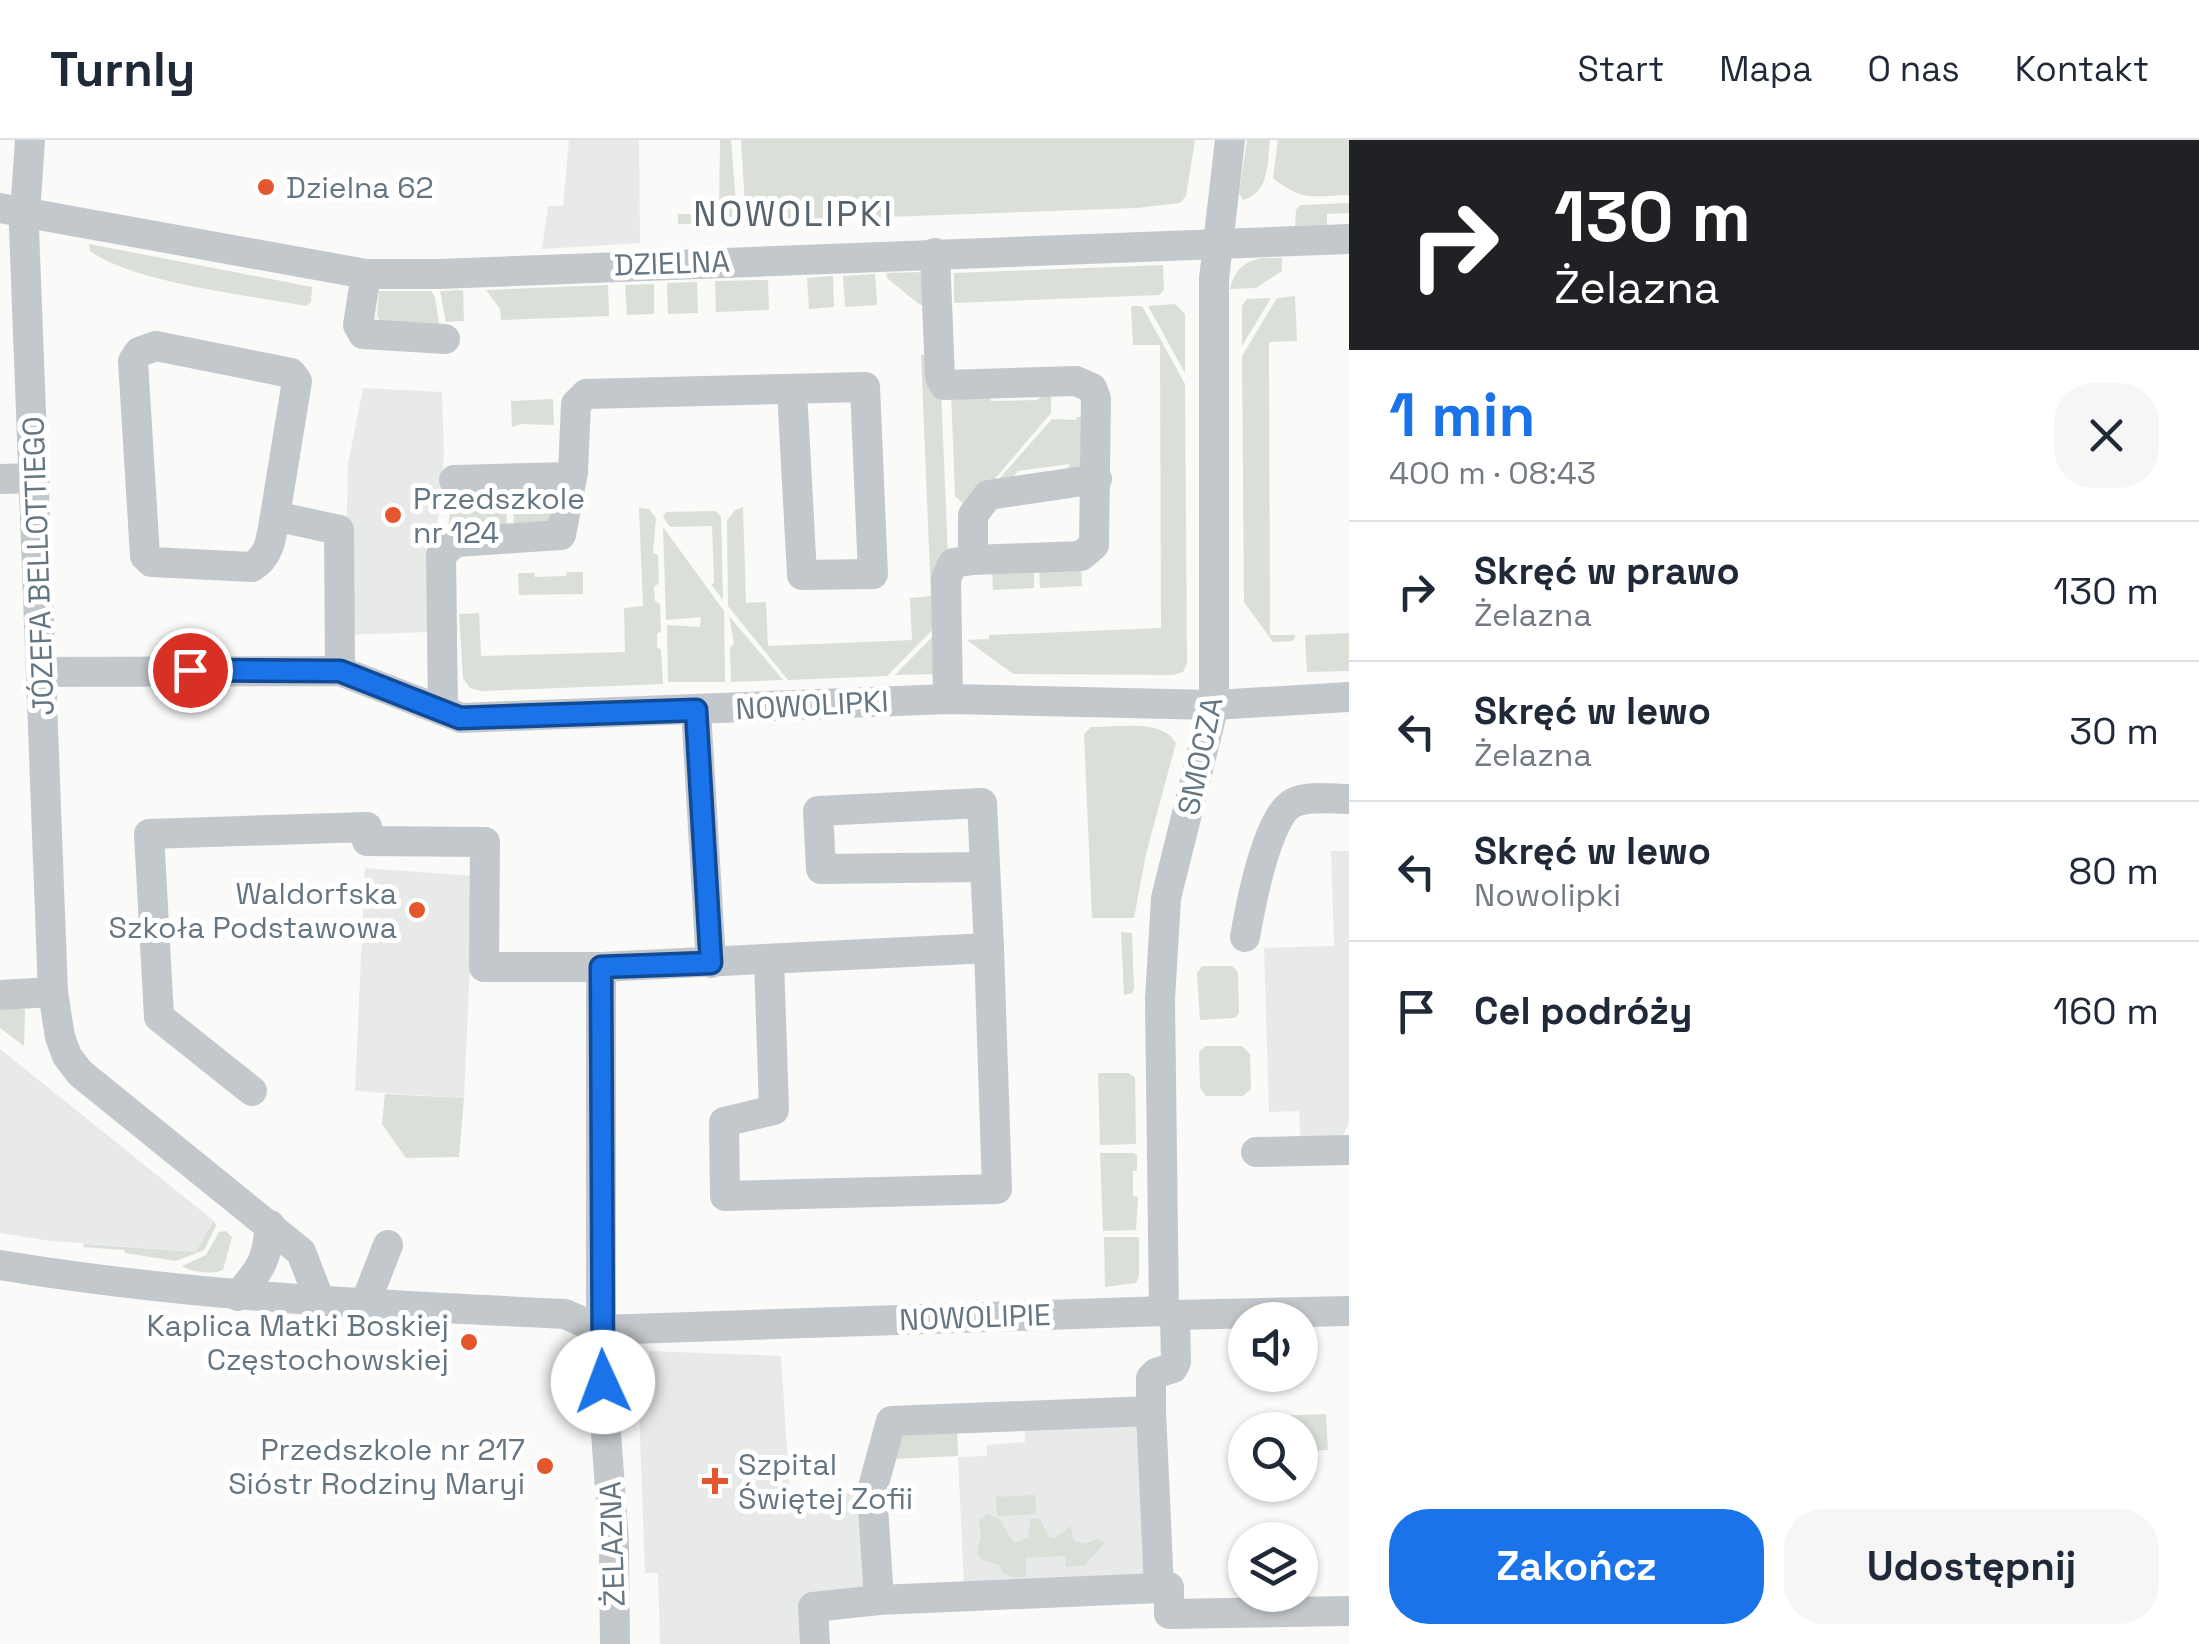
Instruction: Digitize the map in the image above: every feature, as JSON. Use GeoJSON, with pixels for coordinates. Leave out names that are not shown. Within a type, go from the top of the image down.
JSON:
{"type":"FeatureCollection","features":[{"type":"Feature","properties":{"kind":"street","name":"JÓZEFA BELLOTTIEGO"},"geometry":{"type":"LineString","coordinates":[[30,140],[12,210],[35,478],[53,992],[60,1037],[80,1073],[300,1252],[308,1263],[320,1301]]}},
{"type":"Feature","properties":{"kind":"street","name":"SMOCZA"},"geometry":{"type":"LineString","coordinates":[[1151,1411],[1151,1378],[1156,1372],[1173,1368],[1176,1362],[1170,1313],[1160,1000],[1166,898],[1214,705],[1216,244],[1230,140]]}},
{"type":"Feature","properties":{"kind":"street","name":"DZIELNA"},"geometry":{"type":"LineString","coordinates":[[12,210],[366,274],[1349,239]]}},
{"type":"Feature","properties":{"kind":"street"},"geometry":{"type":"LineString","coordinates":[[935,253],[941,382],[947,386],[1076,381],[1087,384],[1096,399],[1095,539],[1087,554],[953,564],[947,574],[948,699]]}},
{"type":"Feature","properties":{"kind":"street"},"geometry":{"type":"LineString","coordinates":[[366,274],[358,325],[363,334],[445,339]]}},
{"type":"Feature","properties":{"kind":"street"},"geometry":{"type":"LineString","coordinates":[[156,346],[291,373],[296,381],[275,516],[269,548],[263,560],[252,566],[150,562],[144,556],[133,361],[139,352],[156,346]]}},
{"type":"Feature","properties":{"kind":"street"},"geometry":{"type":"LineString","coordinates":[[442,709],[440,562],[444,548],[455,542],[558,537],[572,477],[576,404],[586,394],[866,387],[873,574],[802,576],[792,390]]}},
{"type":"Feature","properties":{"kind":"street"},"geometry":{"type":"LineString","coordinates":[[454,480],[572,477]]}},
{"type":"Feature","properties":{"kind":"street"},"geometry":{"type":"LineString","coordinates":[[0,479],[35,478]]}},
{"type":"Feature","properties":{"kind":"street"},"geometry":{"type":"LineString","coordinates":[[973,560],[973,515],[986,496],[1096,480]]}},
{"type":"Feature","properties":{"kind":"street"},"geometry":{"type":"LineString","coordinates":[[275,516],[339,530],[340,671]]}},
{"type":"Feature","properties":{"kind":"street","name":"NOWOLIPKI"},"geometry":{"type":"LineString","coordinates":[[43,672],[340,671],[460,718],[948,699],[1214,705],[1349,698]]}},
{"type":"Feature","properties":{"kind":"street"},"geometry":{"type":"LineString","coordinates":[[696,710],[711,963]]}},
{"type":"Feature","properties":{"kind":"street"},"geometry":{"type":"LineString","coordinates":[[1245,937],[1274,827],[1284,809],[1303,800],[1349,799]]}},
{"type":"Feature","properties":{"kind":"street"},"geometry":{"type":"LineString","coordinates":[[769,960],[774,1110],[724,1122],[725,1196],[997,1189],[982,803],[818,811],[821,869],[984,867]]}},
{"type":"Feature","properties":{"kind":"street"},"geometry":{"type":"LineString","coordinates":[[252,1091],[159,1017],[149,834],[367,826],[368,841],[484,842],[484,967],[711,963],[989,948]]}},
{"type":"Feature","properties":{"kind":"street","name":"ŻELAZNA"},"geometry":{"type":"LineString","coordinates":[[601,967],[601,1330],[614,1542],[615,1644]]}},
{"type":"Feature","properties":{"kind":"street"},"geometry":{"type":"LineString","coordinates":[[0,995],[53,992]]}},
{"type":"Feature","properties":{"kind":"street"},"geometry":{"type":"LineString","coordinates":[[1256,1152],[1349,1150]]}},
{"type":"Feature","properties":{"kind":"street"},"geometry":{"type":"LineString","coordinates":[[238,1296],[256,1277],[267,1257],[270,1225]]}},
{"type":"Feature","properties":{"kind":"street"},"geometry":{"type":"LineString","coordinates":[[365,1304],[388,1245]]}},
{"type":"Feature","properties":{"kind":"street"},"geometry":{"type":"LineString","coordinates":[[0,1265],[84,1280],[238,1296],[565,1314],[601,1330]]}},
{"type":"Feature","properties":{"kind":"street","name":"NOWOLIPIE"},"geometry":{"type":"LineString","coordinates":[[601,1330],[1349,1310]]}},
{"type":"Feature","properties":{"kind":"street"},"geometry":{"type":"LineString","coordinates":[[879,1600],[872,1491],[891,1421],[1151,1411],[1166,1615]]}},
{"type":"Feature","properties":{"kind":"street"},"geometry":{"type":"LineString","coordinates":[[815,1644],[813,1607],[879,1600],[1166,1615],[1349,1611]]}},
{"type":"Feature","properties":{"kind":"shaded area"},"geometry":{"type":"Polygon","coordinates":[[[569,140],[639,140],[640,243],[542,249],[548,206],[563,206],[569,140]]]}},
{"type":"Feature","properties":{"kind":"shaded area"},"geometry":{"type":"Polygon","coordinates":[[[720,140],[731,140],[737,217],[721,216],[720,223],[678,224],[678,214],[719,214],[720,140]]]}},
{"type":"Feature","properties":{"kind":"shaded area"},"geometry":{"type":"Polygon","coordinates":[[[741,140],[1195,140],[1186,196],[1180,203],[1137,208],[746,222],[741,140]]]}},
{"type":"Feature","properties":{"kind":"shaded area"},"geometry":{"type":"Polygon","coordinates":[[[1247,140],[1270,140],[1263,184],[1243,200],[1239,193],[1247,140]]]}},
{"type":"Feature","properties":{"kind":"shaded area"},"geometry":{"type":"Polygon","coordinates":[[[1278,140],[1349,140],[1349,195],[1301,194],[1283,186],[1273,178],[1278,140]]]}},
{"type":"Feature","properties":{"kind":"shaded area"},"geometry":{"type":"Polygon","coordinates":[[[1349,203],[1349,213],[1327,214],[1327,225],[1295,226],[1300,205],[1349,203]]]}},
{"type":"Feature","properties":{"kind":"shaded area"},"geometry":{"type":"Polygon","coordinates":[[[89,244],[312,287],[311,302],[306,306],[163,280],[110,262],[90,251],[89,244]]]}},
{"type":"Feature","properties":{"kind":"shaded area"},"geometry":{"type":"Polygon","coordinates":[[[1264,258],[1282,258],[1282,271],[1256,288],[1230,289],[1241,267],[1264,258]]]}},
{"type":"Feature","properties":{"kind":"shaded area"},"geometry":{"type":"Polygon","coordinates":[[[1163,265],[1164,290],[1159,295],[954,303],[954,273],[1163,265]]]}},
{"type":"Feature","properties":{"kind":"shaded area"},"geometry":{"type":"Polygon","coordinates":[[[924,272],[925,304],[920,305],[886,273],[924,272]]]}},
{"type":"Feature","properties":{"kind":"shaded area"},"geometry":{"type":"Polygon","coordinates":[[[875,274],[877,305],[845,307],[843,276],[875,274]]]}},
{"type":"Feature","properties":{"kind":"shaded area"},"geometry":{"type":"Polygon","coordinates":[[[833,276],[834,307],[809,309],[807,278],[833,276]]]}},
{"type":"Feature","properties":{"kind":"shaded area"},"geometry":{"type":"Polygon","coordinates":[[[768,280],[769,310],[716,312],[715,281],[768,280]]]}},
{"type":"Feature","properties":{"kind":"shaded area"},"geometry":{"type":"Polygon","coordinates":[[[697,282],[698,313],[668,314],[667,283],[697,282]]]}},
{"type":"Feature","properties":{"kind":"shaded area"},"geometry":{"type":"Polygon","coordinates":[[[654,284],[654,314],[627,315],[625,285],[654,284]]]}},
{"type":"Feature","properties":{"kind":"shaded area"},"geometry":{"type":"Polygon","coordinates":[[[608,285],[609,316],[501,320],[500,309],[486,290],[608,285]]]}},
{"type":"Feature","properties":{"kind":"shaded area"},"geometry":{"type":"Polygon","coordinates":[[[463,290],[464,321],[446,322],[440,291],[463,290]]]}},
{"type":"Feature","properties":{"kind":"shaded area"},"geometry":{"type":"Polygon","coordinates":[[[379,291],[431,291],[439,324],[381,321],[377,316],[379,291]]]}},
{"type":"Feature","properties":{"kind":"shaded area"},"geometry":{"type":"Polygon","coordinates":[[[1295,296],[1297,341],[1269,342],[1270,635],[1295,635],[1292,641],[1273,642],[1244,602],[1242,356],[1277,298],[1295,296]]]}},
{"type":"Feature","properties":{"kind":"shaded area"},"geometry":{"type":"Polygon","coordinates":[[[1271,298],[1242,346],[1242,306],[1247,299],[1271,298]]]}},
{"type":"Feature","properties":{"kind":"shaded area"},"geometry":{"type":"Polygon","coordinates":[[[1175,304],[1185,314],[1185,373],[1148,306],[1175,304]]]}},
{"type":"Feature","properties":{"kind":"shaded area"},"geometry":{"type":"Polygon","coordinates":[[[1131,306],[1142,306],[1185,384],[1187,663],[1183,672],[1173,675],[1013,674],[967,640],[989,639],[989,635],[1161,628],[1160,345],[1133,345],[1131,306]]]}},
{"type":"Feature","properties":{"kind":"shaded area"},"geometry":{"type":"Polygon","coordinates":[[[933,354],[941,391],[948,556],[943,619],[887,676],[788,680],[728,606],[727,520],[743,507],[746,603],[766,602],[768,646],[912,640],[910,598],[931,596],[921,355],[933,354]]]}},
{"type":"Feature","properties":{"kind":"shaded area"},"geometry":{"type":"Polygon","coordinates":[[[1051,387],[1051,413],[969,509],[955,496],[951,391],[990,397],[991,401],[1037,400],[1051,387]]]}},
{"type":"Feature","properties":{"kind":"shaded area","name":"Przedszkole nr 124"},"geometry":{"type":"Polygon","coordinates":[[[363,388],[442,392],[444,457],[437,530],[425,528],[429,632],[344,635],[348,464],[363,388]]]}},
{"type":"Feature","properties":{"kind":"shaded area"},"geometry":{"type":"Polygon","coordinates":[[[553,399],[554,425],[512,427],[511,401],[553,399]]]}},
{"type":"Feature","properties":{"kind":"shaded area"},"geometry":{"type":"Polygon","coordinates":[[[1083,417],[1083,473],[1062,478],[1070,464],[1018,471],[1006,486],[991,488],[1052,419],[1083,417]]]}},
{"type":"Feature","properties":{"kind":"shaded area"},"geometry":{"type":"Polygon","coordinates":[[[512,484],[530,493],[530,514],[551,513],[553,521],[514,530],[512,484]]]}},
{"type":"Feature","properties":{"kind":"shaded area"},"geometry":{"type":"Polygon","coordinates":[[[506,485],[507,530],[448,532],[452,487],[506,485]]]}},
{"type":"Feature","properties":{"kind":"shaded area"},"geometry":{"type":"Polygon","coordinates":[[[639,508],[649,509],[656,518],[653,553],[658,555],[659,583],[654,587],[655,601],[660,604],[657,647],[661,650],[663,684],[481,691],[470,688],[463,678],[459,614],[479,613],[481,656],[625,652],[624,608],[643,606],[639,508]]]}},
{"type":"Feature","properties":{"kind":"shaded area"},"geometry":{"type":"Polygon","coordinates":[[[716,511],[721,517],[723,600],[711,584],[712,526],[670,527],[663,517],[666,512],[716,511]]]}},
{"type":"Feature","properties":{"kind":"shaded area"},"geometry":{"type":"Polygon","coordinates":[[[663,527],[724,611],[725,682],[668,682],[667,625],[700,627],[701,617],[666,620],[663,527]]]}},
{"type":"Feature","properties":{"kind":"shaded area"},"geometry":{"type":"Polygon","coordinates":[[[1081,566],[1082,586],[1040,588],[1039,568],[1081,566]]]}},
{"type":"Feature","properties":{"kind":"shaded area"},"geometry":{"type":"Polygon","coordinates":[[[1034,568],[1034,588],[993,590],[992,569],[1034,568]]]}},
{"type":"Feature","properties":{"kind":"shaded area"},"geometry":{"type":"Polygon","coordinates":[[[567,572],[583,572],[583,594],[519,595],[518,573],[534,573],[535,577],[566,576],[567,572]]]}},
{"type":"Feature","properties":{"kind":"shaded area"},"geometry":{"type":"Polygon","coordinates":[[[729,616],[783,680],[731,682],[730,647],[734,644],[729,616]]]}},
{"type":"Feature","properties":{"kind":"shaded area"},"geometry":{"type":"Polygon","coordinates":[[[943,626],[943,674],[895,675],[943,626]]]}},
{"type":"Feature","properties":{"kind":"shaded area"},"geometry":{"type":"Polygon","coordinates":[[[1349,633],[1349,671],[1307,672],[1305,635],[1349,633]]]}},
{"type":"Feature","properties":{"kind":"shaded area"},"geometry":{"type":"Polygon","coordinates":[[[1091,727],[1150,727],[1169,735],[1176,743],[1146,854],[1134,918],[1092,918],[1084,734],[1091,727]]]}},
{"type":"Feature","properties":{"kind":"shaded area"},"geometry":{"type":"Polygon","coordinates":[[[1331,851],[1349,851],[1349,1122],[1341,1140],[1301,1146],[1299,1111],[1269,1112],[1264,948],[1334,946],[1331,851]]]}},
{"type":"Feature","properties":{"kind":"shaded area"},"geometry":{"type":"Polygon","coordinates":[[[365,868],[474,876],[464,1098],[355,1091],[365,868]]]}},
{"type":"Feature","properties":{"kind":"shaded area"},"geometry":{"type":"Polygon","coordinates":[[[1121,932],[1132,933],[1134,989],[1124,995],[1121,932]]]}},
{"type":"Feature","properties":{"kind":"shaded area"},"geometry":{"type":"Polygon","coordinates":[[[1202,966],[1232,966],[1238,972],[1239,1013],[1235,1018],[1200,1020],[1197,973],[1202,966]]]}},
{"type":"Feature","properties":{"kind":"shaded area"},"geometry":{"type":"Polygon","coordinates":[[[0,1010],[25,1010],[24,1046],[0,1028],[0,1010]]]}},
{"type":"Feature","properties":{"kind":"shaded area"},"geometry":{"type":"Polygon","coordinates":[[[1206,1046],[1242,1046],[1250,1054],[1251,1089],[1243,1096],[1206,1096],[1200,1088],[1199,1052],[1206,1046]]]}},
{"type":"Feature","properties":{"kind":"shaded area"},"geometry":{"type":"Polygon","coordinates":[[[0,1049],[214,1221],[197,1252],[51,1241],[0,1233],[0,1049]]]}},
{"type":"Feature","properties":{"kind":"shaded area"},"geometry":{"type":"Polygon","coordinates":[[[1098,1073],[1128,1073],[1135,1077],[1136,1144],[1100,1145],[1098,1073]]]}},
{"type":"Feature","properties":{"kind":"shaded area"},"geometry":{"type":"Polygon","coordinates":[[[385,1094],[464,1098],[459,1157],[406,1158],[382,1124],[385,1094]]]}},
{"type":"Feature","properties":{"kind":"shaded area"},"geometry":{"type":"Polygon","coordinates":[[[1100,1153],[1137,1155],[1137,1171],[1133,1171],[1133,1196],[1138,1197],[1136,1230],[1103,1231],[1100,1153]]]}},
{"type":"Feature","properties":{"kind":"shaded area"},"geometry":{"type":"Polygon","coordinates":[[[214,1221],[216,1226],[204,1250],[176,1261],[124,1250],[83,1247],[84,1244],[196,1252],[214,1221]]]}},
{"type":"Feature","properties":{"kind":"shaded area"},"geometry":{"type":"Polygon","coordinates":[[[226,1231],[232,1237],[223,1270],[202,1272],[182,1266],[206,1255],[219,1232],[226,1231]]]}},
{"type":"Feature","properties":{"kind":"shaded area"},"geometry":{"type":"Polygon","coordinates":[[[1104,1237],[1139,1237],[1136,1283],[1105,1287],[1104,1237]]]}},
{"type":"Feature","properties":{"kind":"shaded area","name":"Szpital Świętej Zofii"},"geometry":{"type":"Polygon","coordinates":[[[649,1351],[781,1356],[790,1494],[866,1493],[875,1592],[800,1599],[805,1644],[660,1644],[658,1573],[645,1573],[639,1410],[640,1367],[649,1362],[649,1351]]]}},
{"type":"Feature","properties":{"kind":"shaded area"},"geometry":{"type":"Polygon","coordinates":[[[1318,1414],[1326,1414],[1328,1450],[1318,1450],[1318,1414]]]}},
{"type":"Feature","properties":{"kind":"shaded area"},"geometry":{"type":"Polygon","coordinates":[[[1024,1421],[1146,1424],[1144,1578],[964,1587],[958,1457],[987,1456],[987,1445],[1025,1442],[1024,1421]]]}},
{"type":"Feature","properties":{"kind":"shaded area"},"geometry":{"type":"Polygon","coordinates":[[[957,1426],[958,1456],[893,1459],[895,1434],[957,1426]]]}},
{"type":"Feature","properties":{"kind":"shaded area"},"geometry":{"type":"Polygon","coordinates":[[[1035,1495],[1036,1514],[997,1516],[996,1497],[1035,1495]]]}},
{"type":"Feature","properties":{"kind":"shaded area"},"geometry":{"type":"Polygon","coordinates":[[[987,1514],[999,1519],[1014,1543],[1028,1538],[1031,1518],[1040,1519],[1049,1537],[1055,1538],[1071,1526],[1073,1540],[1083,1544],[1098,1539],[1105,1543],[1085,1565],[1066,1567],[1065,1556],[1026,1558],[1026,1576],[1016,1578],[1003,1573],[999,1565],[982,1560],[977,1553],[979,1520],[987,1514]]]}},
{"type":"Feature","properties":{"kind":"place","name":"Dzielna 62"},"geometry":{"type":"Point","coordinates":[266,187]}},
{"type":"Feature","properties":{"kind":"place","name":"Przedszkole nr 124"},"geometry":{"type":"Point","coordinates":[393,515]}},
{"type":"Feature","properties":{"kind":"place","name":"Waldorfska Szkoła Podstawowa"},"geometry":{"type":"Point","coordinates":[417,910]}},
{"type":"Feature","properties":{"kind":"place","name":"Kaplica Matki Boskiej Częstochowskiej"},"geometry":{"type":"Point","coordinates":[469,1342]}},
{"type":"Feature","properties":{"kind":"place","name":"Przedszkole nr 217 Sióstr Rodziny Maryi"},"geometry":{"type":"Point","coordinates":[545,1466]}},
{"type":"Feature","properties":{"kind":"place","name":"Szpital Świętej Zofii"},"geometry":{"type":"Point","coordinates":[715,1481]}},
{"type":"Feature","properties":{"kind":"district","name":"NOWOLIPKI"},"geometry":{"type":"Point","coordinates":[794,214]}},
{"type":"Feature","properties":{"kind":"route"},"geometry":{"type":"LineString","coordinates":[[190,670],[340,671],[460,718],[696,710],[711,963],[601,967],[603,1382]]}}]}
